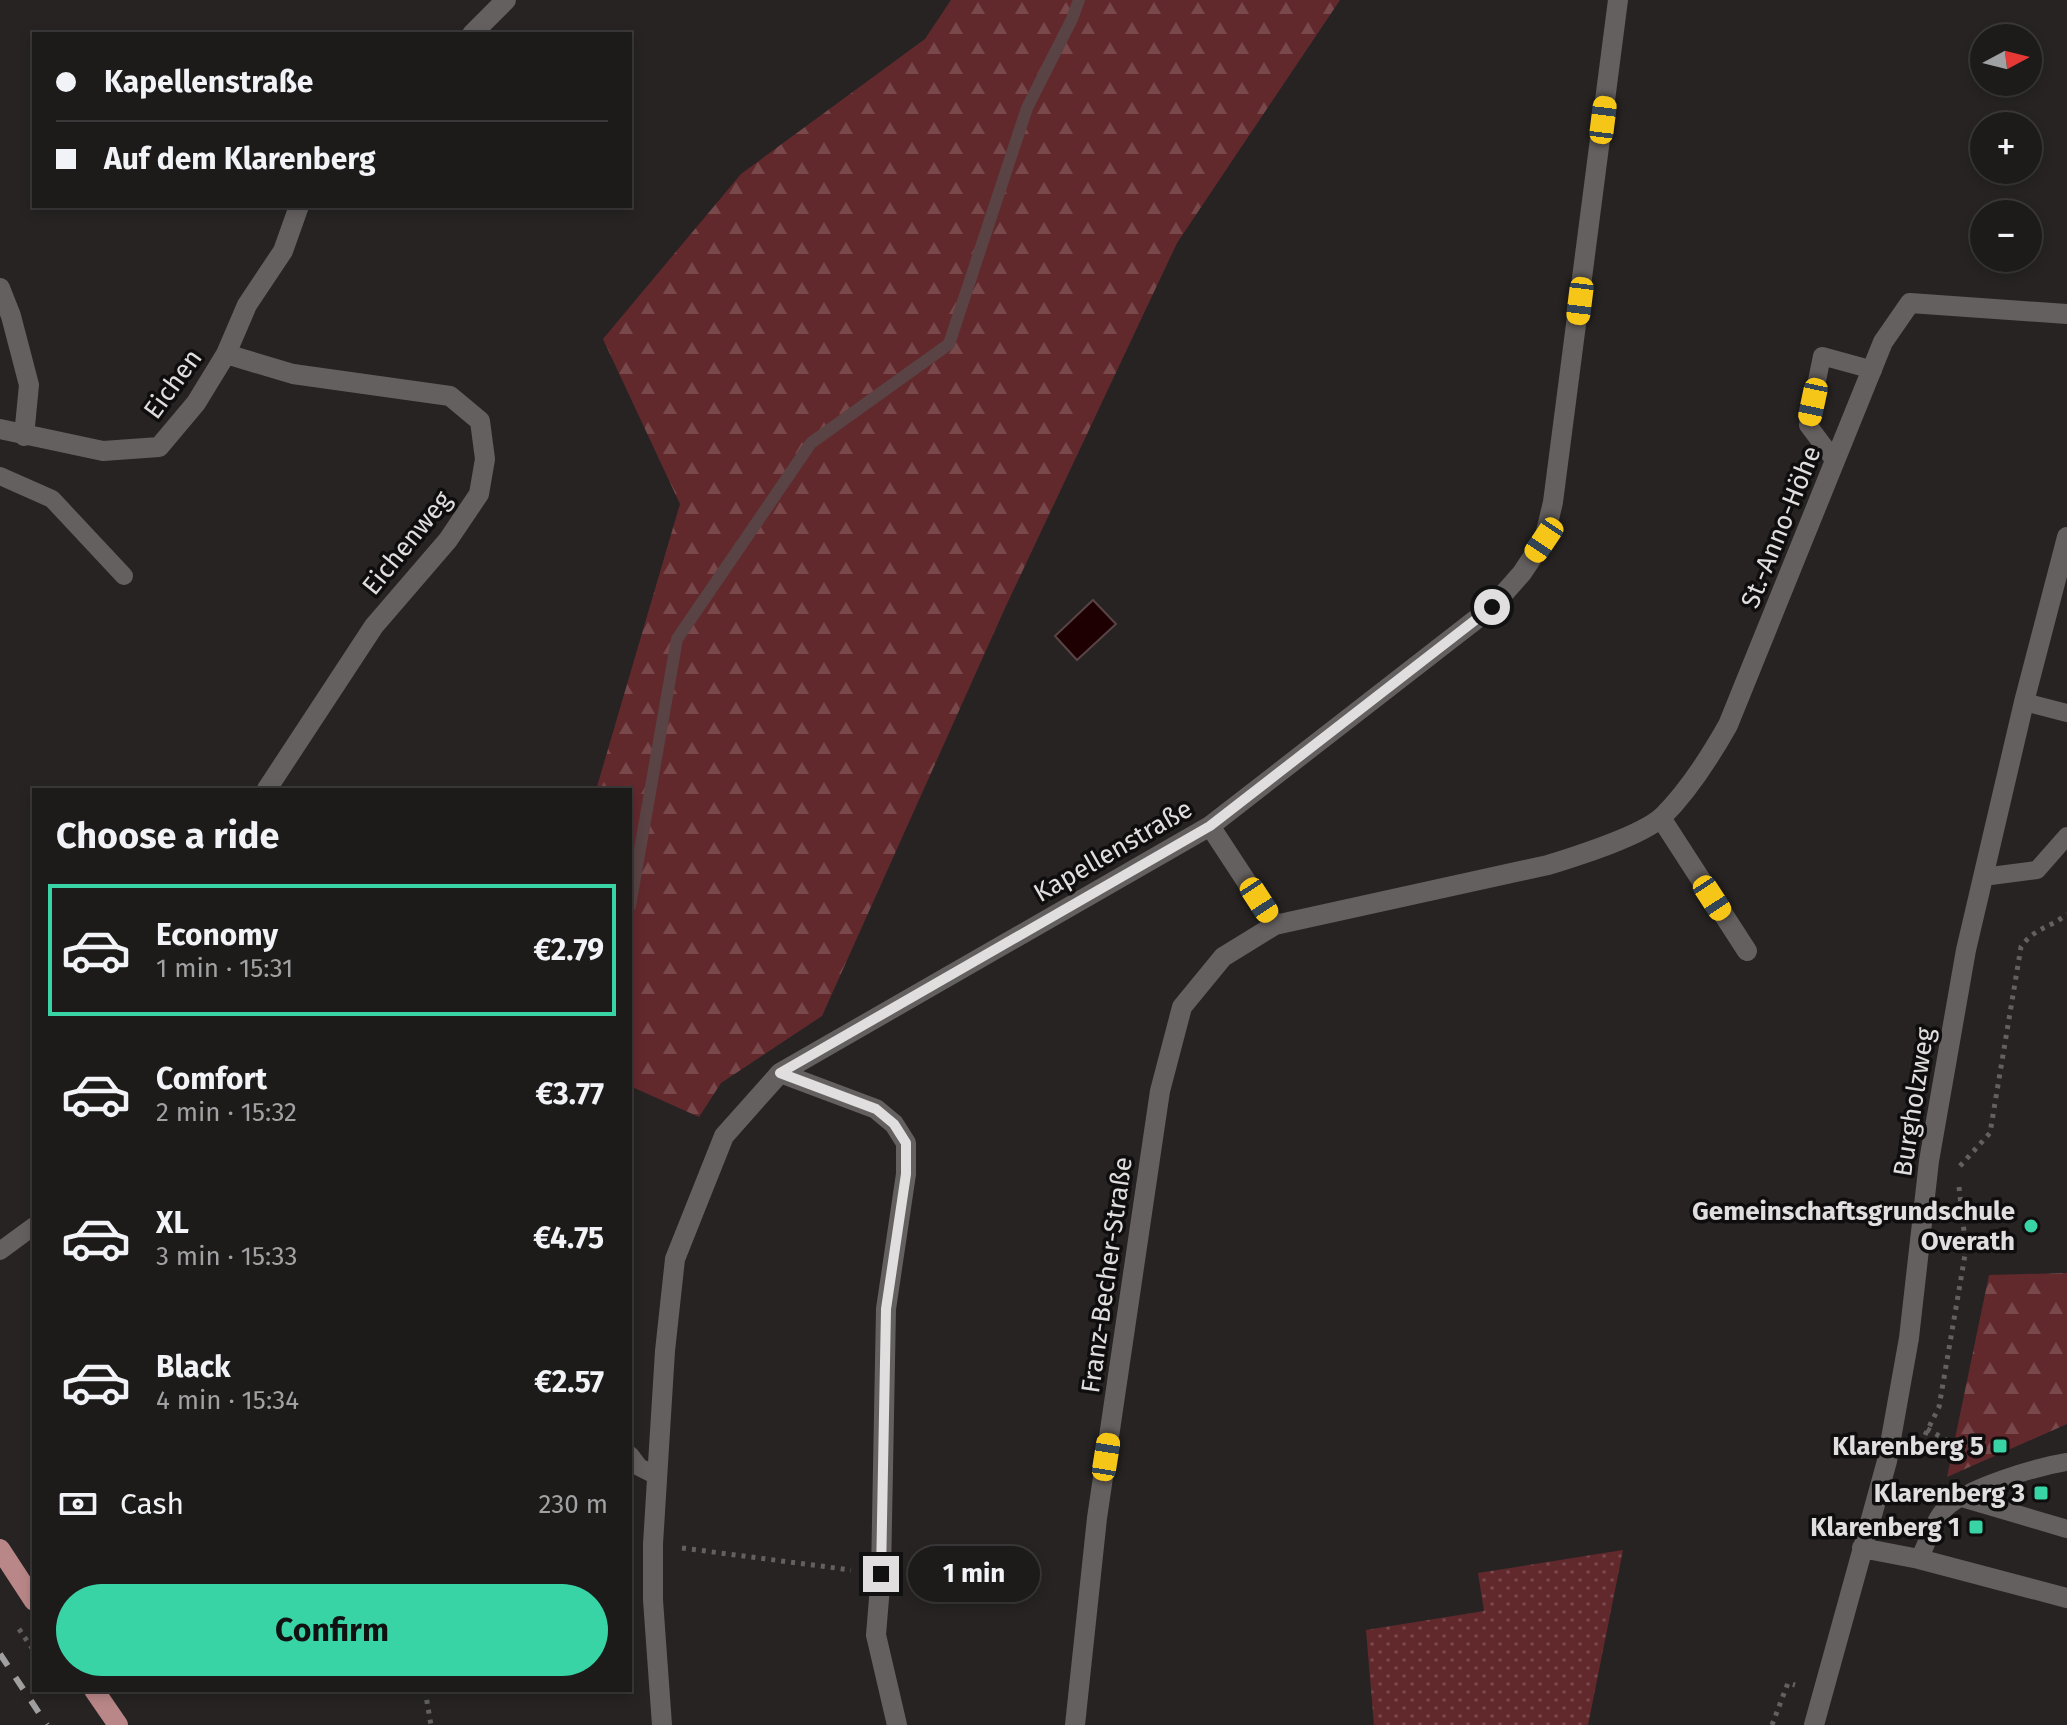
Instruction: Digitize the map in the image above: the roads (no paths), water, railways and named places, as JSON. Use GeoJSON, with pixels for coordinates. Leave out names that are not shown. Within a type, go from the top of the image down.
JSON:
{"type":"FeatureCollection","features":[{"type":"Feature","properties":{"kind":"main road"},"geometry":{"type":"LineString","coordinates":[[0,1549],[32,1598]]}},
{"type":"Feature","properties":{"kind":"main road"},"geometry":{"type":"LineString","coordinates":[[95,1692],[118,1725]]}},
{"type":"Feature","properties":{"kind":"street"},"geometry":{"type":"LineString","coordinates":[[474,32],[506,0]]}},
{"type":"Feature","properties":{"kind":"street","name":"Kapellenstraße"},"geometry":{"type":"LineString","coordinates":[[662,1725],[653,1600],[657,1476],[675,1259],[724,1136],[780,1073],[1210,826],[1492,607],[1522,573],[1544,540],[1553,502],[1618,0]]}},
{"type":"Feature","properties":{"kind":"street","name":"Eichen"},"geometry":{"type":"LineString","coordinates":[[0,429],[103,451],[159,447],[196,403],[226,354],[247,305],[283,251],[298,208]]}},
{"type":"Feature","properties":{"kind":"street"},"geometry":{"type":"LineString","coordinates":[[0,288],[11,316],[29,385],[24,436]]}},
{"type":"Feature","properties":{"kind":"street","name":"St.-Anno-Höhe"},"geometry":{"type":"LineString","coordinates":[[1275,925],[1548,865],[1586,853],[1661,818],[1706,763],[1728,725],[1883,342],[1910,303],[2067,314]]}},
{"type":"Feature","properties":{"kind":"street","name":"Eichenweg"},"geometry":{"type":"LineString","coordinates":[[226,354],[293,374],[450,396],[480,421],[485,459],[479,494],[472,505],[448,540],[374,626],[268,788]]}},
{"type":"Feature","properties":{"kind":"street","name":"Burgholzweg"},"geometry":{"type":"LineString","coordinates":[[1814,1725],[1887,1461],[1909,1338],[1929,1161],[1966,950],[2024,702],[2067,537]]}},
{"type":"Feature","properties":{"kind":"street"},"geometry":{"type":"LineString","coordinates":[[1661,818],[1747,951]]}},
{"type":"Feature","properties":{"kind":"street"},"geometry":{"type":"LineString","coordinates":[[1210,826],[1275,925]]}},
{"type":"Feature","properties":{"kind":"street","name":"Franz-Becher-Straße"},"geometry":{"type":"LineString","coordinates":[[1075,1725],[1097,1518],[1160,1091],[1182,1007],[1223,957],[1275,925]]}},
{"type":"Feature","properties":{"kind":"street"},"geometry":{"type":"LineString","coordinates":[[780,1073],[876,1109],[894,1124],[906,1143],[906,1174],[886,1309],[881,1574],[876,1635],[897,1725]]}},
{"type":"Feature","properties":{"kind":"street"},"geometry":{"type":"LineString","coordinates":[[1862,1548],[1919,1559],[2067,1598]]}},
{"type":"Feature","properties":{"kind":"lane"},"geometry":{"type":"LineString","coordinates":[[1835,461],[1808,425],[1822,356],[1873,370]]}},
{"type":"Feature","properties":{"kind":"lane"},"geometry":{"type":"LineString","coordinates":[[0,476],[52,499],[124,576]]}},
{"type":"Feature","properties":{"kind":"lane"},"geometry":{"type":"LineString","coordinates":[[2024,702],[2067,713]]}},
{"type":"Feature","properties":{"kind":"lane"},"geometry":{"type":"LineString","coordinates":[[1983,877],[2037,870],[2067,836]]}},
{"type":"Feature","properties":{"kind":"lane"},"geometry":{"type":"LineString","coordinates":[[0,1251],[32,1227]]}},
{"type":"Feature","properties":{"kind":"lane"},"geometry":{"type":"LineString","coordinates":[[632,1458],[639,1467],[657,1476]]}},
{"type":"Feature","properties":{"kind":"lane"},"geometry":{"type":"LineString","coordinates":[[1919,1559],[1943,1510],[1962,1498],[2021,1472],[2067,1462]]}},
{"type":"Feature","properties":{"kind":"lane"},"geometry":{"type":"LineString","coordinates":[[1962,1498],[2067,1529]]}},
{"type":"Feature","properties":{"kind":"waterway"},"geometry":{"type":"LineString","coordinates":[[632,895],[677,639],[811,443],[949,344],[1027,108],[1079,0]]}},
{"type":"Feature","properties":{"kind":"railway"},"geometry":{"type":"LineString","coordinates":[[0,1654],[47,1725]]}},
{"type":"Feature","properties":{"kind":"place","name":"Gemeinschaftsgrundschule Overath"},"geometry":{"type":"Point","coordinates":[2031,1226]}},
{"type":"Feature","properties":{"kind":"place","name":"Klarenberg 5"},"geometry":{"type":"Point","coordinates":[2000,1446]}},
{"type":"Feature","properties":{"kind":"place","name":"Klarenberg 3"},"geometry":{"type":"Point","coordinates":[2041,1493]}},
{"type":"Feature","properties":{"kind":"place","name":"Klarenberg 1"},"geometry":{"type":"Point","coordinates":[1976,1527]}}]}
